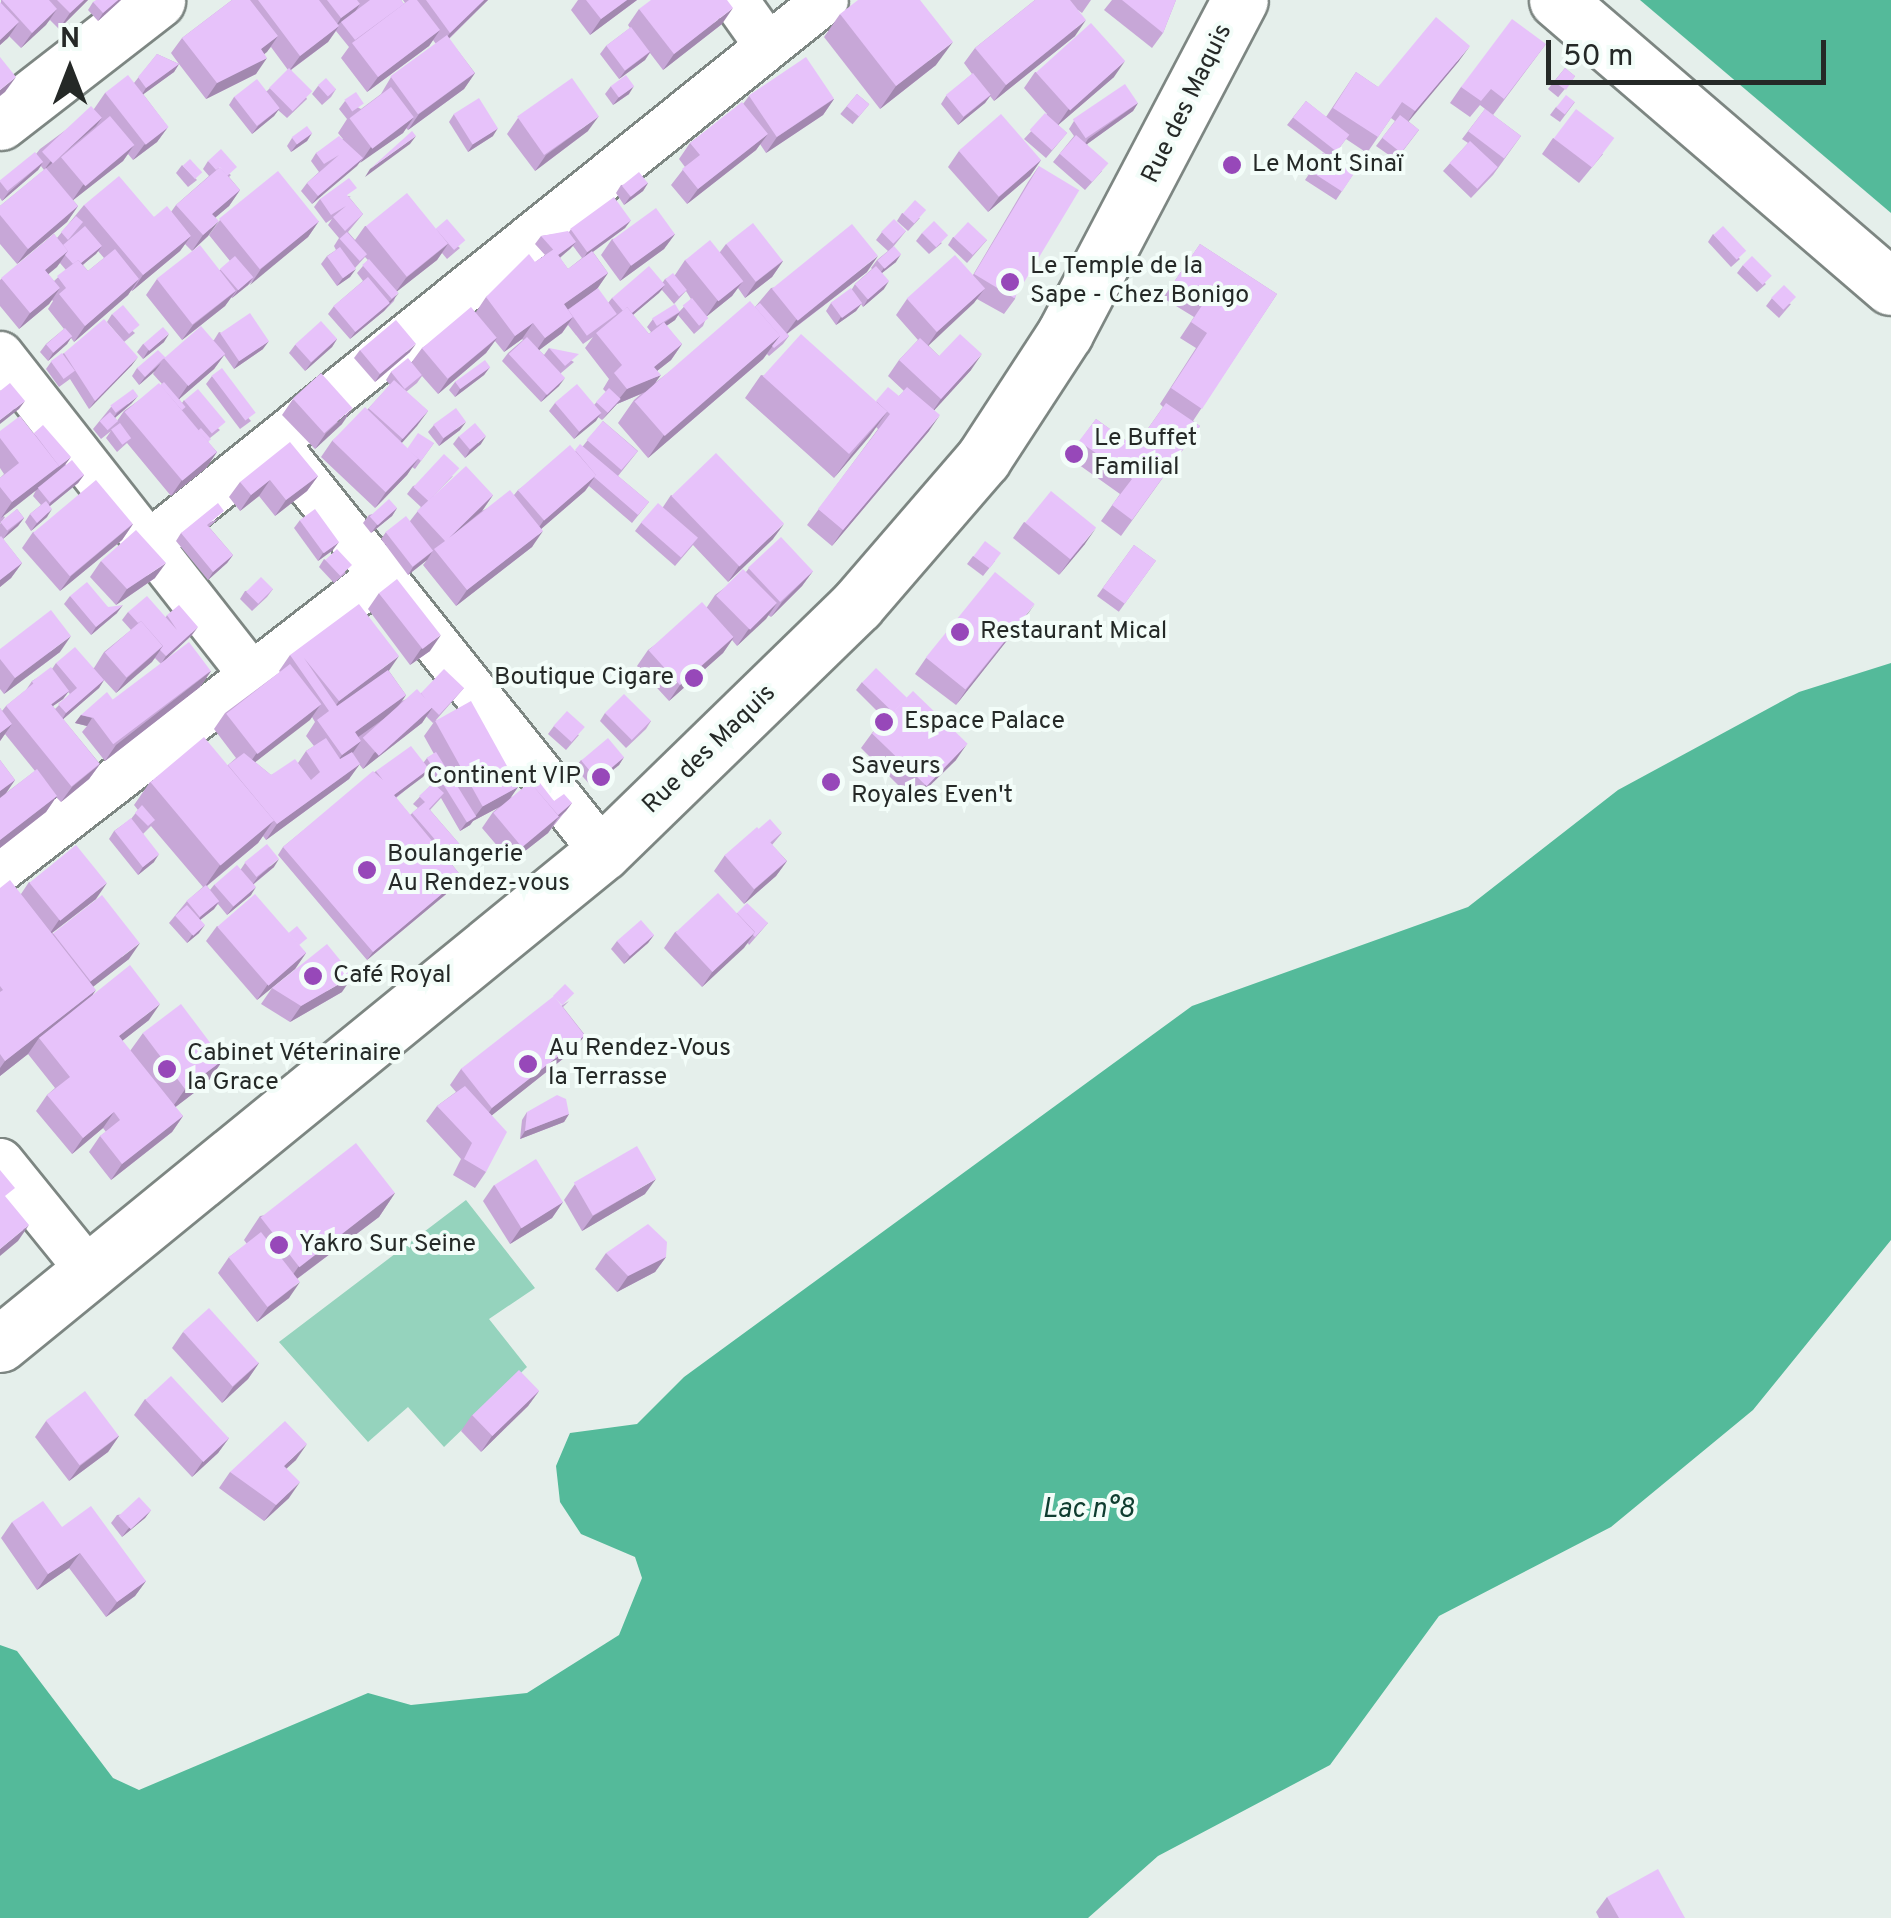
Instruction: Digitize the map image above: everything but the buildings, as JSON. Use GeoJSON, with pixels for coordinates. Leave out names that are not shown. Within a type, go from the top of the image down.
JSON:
{"type":"FeatureCollection","features":[{"type":"Feature","properties":{"kind":"street"},"geometry":{"type":"LineString","coordinates":[[0,122],[157,0]]}},
{"type":"Feature","properties":{"kind":"street"},"geometry":{"type":"LineString","coordinates":[[734,0],[767,45]]}},
{"type":"Feature","properties":{"kind":"street"},"geometry":{"type":"LineString","coordinates":[[151,541],[825,0]]}},
{"type":"Feature","properties":{"kind":"street","name":"Rue des Maquis"},"geometry":{"type":"LineString","coordinates":[[0,1344],[603,852],[857,605],[983,459],[1136,209],[1240,0]]}},
{"type":"Feature","properties":{"kind":"street"},"geometry":{"type":"LineString","coordinates":[[1557,0],[1891,287]]}},
{"type":"Feature","properties":{"kind":"street"},"geometry":{"type":"LineString","coordinates":[[0,354],[151,541],[249,672]]}},
{"type":"Feature","properties":{"kind":"street"},"geometry":{"type":"LineString","coordinates":[[276,444],[603,852]]}},
{"type":"Feature","properties":{"kind":"street"},"geometry":{"type":"LineString","coordinates":[[0,869],[249,672],[381,574]]}},
{"type":"Feature","properties":{"kind":"street"},"geometry":{"type":"LineString","coordinates":[[0,1161],[90,1272]]}},
{"type":"Feature","properties":{"kind":"shaded area"},"geometry":{"type":"Polygon","coordinates":[[[466,1200],[535,1288],[489,1319],[527,1367],[444,1447],[408,1407],[368,1442],[279,1342],[466,1200]]]}},
{"type":"Feature","properties":{"kind":"water"},"geometry":{"type":"Polygon","coordinates":[[[1640,0],[1891,0],[1891,213],[1640,0]]]}},
{"type":"Feature","properties":{"kind":"water","name":"Lac n°8"},"geometry":{"type":"Polygon","coordinates":[[[1891,663],[1891,1240],[1753,1410],[1611,1527],[1439,1616],[1330,1765],[1158,1856],[1088,1918],[0,1918],[0,1645],[17,1651],[113,1778],[139,1790],[368,1693],[411,1705],[527,1693],[619,1635],[642,1578],[635,1557],[581,1534],[560,1502],[556,1466],[570,1433],[637,1424],[684,1377],[1192,1006],[1468,907],[1618,790],[1799,692],[1891,663]]]}},
{"type":"Feature","properties":{"kind":"place","name":"Le Mont Sinaï"},"geometry":{"type":"Point","coordinates":[1232,165]}},
{"type":"Feature","properties":{"kind":"place","name":"Le Temple de la Sape - Chez Bonigo"},"geometry":{"type":"Point","coordinates":[1010,282]}},
{"type":"Feature","properties":{"kind":"place","name":"Le Buffet Familial"},"geometry":{"type":"Point","coordinates":[1074,454]}},
{"type":"Feature","properties":{"kind":"place","name":"Restaurant Mical"},"geometry":{"type":"Point","coordinates":[960,632]}},
{"type":"Feature","properties":{"kind":"place","name":"Boutique Cigare"},"geometry":{"type":"Point","coordinates":[694,678]}},
{"type":"Feature","properties":{"kind":"place","name":"Espace Palace"},"geometry":{"type":"Point","coordinates":[884,722]}},
{"type":"Feature","properties":{"kind":"place","name":"Continent VIP"},"geometry":{"type":"Point","coordinates":[601,777]}},
{"type":"Feature","properties":{"kind":"place","name":"Saveurs Royales Even't"},"geometry":{"type":"Point","coordinates":[831,782]}},
{"type":"Feature","properties":{"kind":"place","name":"Boulangerie Au Rendez-vous"},"geometry":{"type":"Point","coordinates":[367,870]}},
{"type":"Feature","properties":{"kind":"place","name":"Café Royal"},"geometry":{"type":"Point","coordinates":[313,976]}},
{"type":"Feature","properties":{"kind":"place","name":"Au Rendez-Vous la Terrasse"},"geometry":{"type":"Point","coordinates":[528,1064]}},
{"type":"Feature","properties":{"kind":"place","name":"Cabinet Véterinaire la Grace"},"geometry":{"type":"Point","coordinates":[167,1069]}},
{"type":"Feature","properties":{"kind":"place","name":"Yakro Sur Seine"},"geometry":{"type":"Point","coordinates":[279,1245]}}]}
